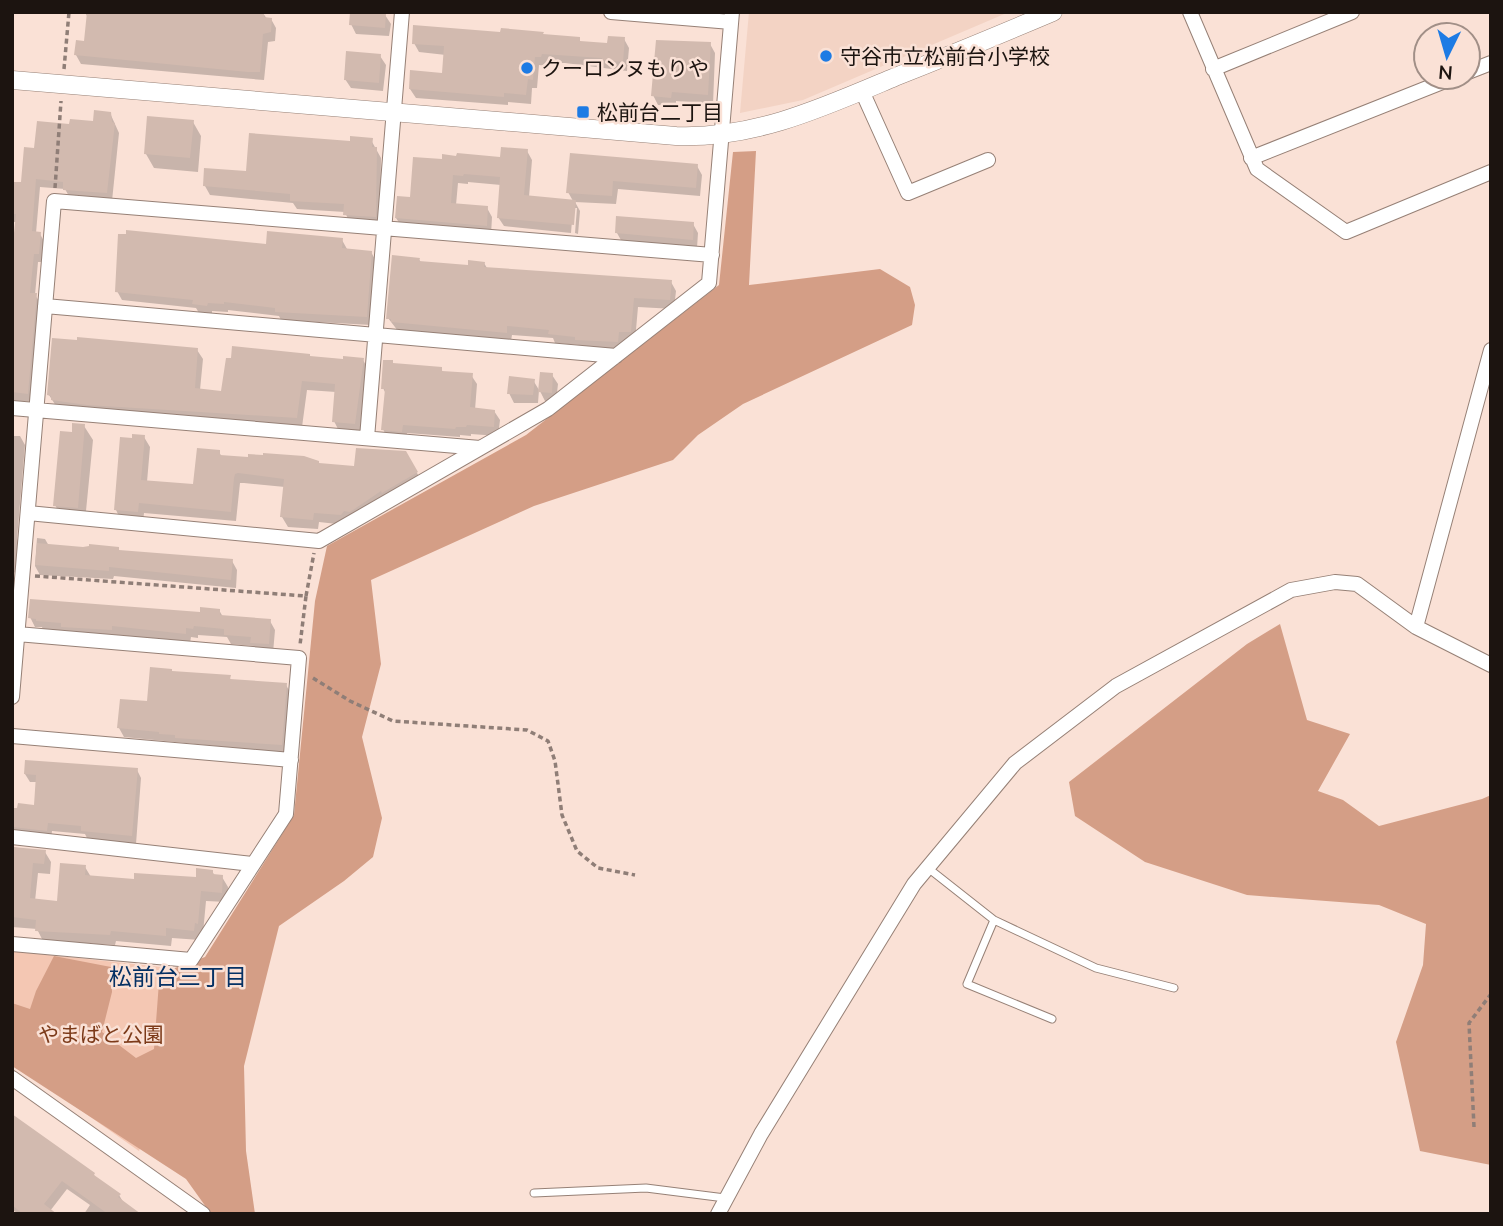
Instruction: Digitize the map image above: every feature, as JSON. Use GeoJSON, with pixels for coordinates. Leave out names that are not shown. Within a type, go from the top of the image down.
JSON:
{"type":"FeatureCollection","features":[{"type":"Feature","properties":{"kind":"street"},"geometry":{"type":"LineString","coordinates":[[367,438],[402,12]]}},
{"type":"Feature","properties":{"kind":"street"},"geometry":{"type":"LineString","coordinates":[[27,513],[319,541],[548,409],[709,283],[732,17],[611,12]]}},
{"type":"Feature","properties":{"kind":"street"},"geometry":{"type":"LineString","coordinates":[[12,80],[676,136],[723,135],[808,114],[1053,12]]}},
{"type":"Feature","properties":{"kind":"street"},"geometry":{"type":"LineString","coordinates":[[1190,12],[1257,169],[1346,232],[1491,172]]}},
{"type":"Feature","properties":{"kind":"street"},"geometry":{"type":"LineString","coordinates":[[1213,69],[1352,12]]}},
{"type":"Feature","properties":{"kind":"street"},"geometry":{"type":"LineString","coordinates":[[862,91],[908,193],[988,160]]}},
{"type":"Feature","properties":{"kind":"street"},"geometry":{"type":"LineString","coordinates":[[1251,158],[1420,91]]}},
{"type":"Feature","properties":{"kind":"street"},"geometry":{"type":"LineString","coordinates":[[12,697],[54,201],[712,255]]}},
{"type":"Feature","properties":{"kind":"street"},"geometry":{"type":"LineString","coordinates":[[45,306],[616,356]]}},
{"type":"Feature","properties":{"kind":"street"},"geometry":{"type":"LineString","coordinates":[[1416,627],[1491,350]]}},
{"type":"Feature","properties":{"kind":"street"},"geometry":{"type":"LineString","coordinates":[[12,408],[480,448]]}},
{"type":"Feature","properties":{"kind":"street"},"geometry":{"type":"LineString","coordinates":[[718,1214],[761,1134],[914,884],[1015,763],[1116,686],[1291,590],[1335,582],[1357,583],[1416,627],[1491,665]]}},
{"type":"Feature","properties":{"kind":"street"},"geometry":{"type":"LineString","coordinates":[[12,944],[191,960],[286,814],[298,663],[17,634]]}},
{"type":"Feature","properties":{"kind":"street"},"geometry":{"type":"LineString","coordinates":[[12,736],[291,760]]}},
{"type":"Feature","properties":{"kind":"street"},"geometry":{"type":"LineString","coordinates":[[12,837],[253,864]]}},
{"type":"Feature","properties":{"kind":"street"},"geometry":{"type":"LineString","coordinates":[[12,1078],[203,1214]]}},
{"type":"Feature","properties":{"kind":"lane"},"geometry":{"type":"LineString","coordinates":[[928,868],[994,920],[1096,968],[1174,988]]}},
{"type":"Feature","properties":{"kind":"lane"},"geometry":{"type":"LineString","coordinates":[[994,920],[967,984],[1052,1019]]}},
{"type":"Feature","properties":{"kind":"lane"},"geometry":{"type":"LineString","coordinates":[[534,1193],[646,1188],[725,1198]]}},
{"type":"Feature","properties":{"kind":"path"},"geometry":{"type":"LineString","coordinates":[[54,201],[69,12]]}},
{"type":"Feature","properties":{"kind":"path"},"geometry":{"type":"LineString","coordinates":[[319,541],[315,548],[306,596],[298,663],[349,701],[393,721],[527,730],[548,741],[555,761],[562,815],[577,851],[598,868],[635,875]]}},
{"type":"Feature","properties":{"kind":"path"},"geometry":{"type":"LineString","coordinates":[[22,575],[306,596]]}},
{"type":"Feature","properties":{"kind":"path"},"geometry":{"type":"LineString","coordinates":[[1474,1127],[1469,1023],[1491,994]]}},
{"type":"Feature","properties":{"kind":"shaded area","name":"守谷市立松前台小学校"},"geometry":{"type":"Polygon","coordinates":[[[749,12],[1009,12],[803,100],[740,113],[749,12]]]}},
{"type":"Feature","properties":{"kind":"green space"},"geometry":{"type":"Polygon","coordinates":[[[756,151],[749,285],[880,269],[910,287],[915,305],[912,325],[743,404],[698,435],[673,460],[534,506],[371,580],[381,664],[362,737],[382,818],[373,857],[344,881],[279,926],[244,1066],[246,1151],[255,1214],[211,1214],[186,1179],[12,1066],[12,1003],[30,1009],[54,956],[111,967],[112,992],[102,1032],[136,1058],[154,1049],[159,982],[164,972],[205,957],[294,815],[315,601],[327,546],[526,435],[719,285],[733,152],[756,151]]]}},
{"type":"Feature","properties":{"kind":"green space"},"geometry":{"type":"Polygon","coordinates":[[[1280,624],[1307,720],[1350,734],[1318,791],[1343,800],[1379,826],[1491,795],[1491,1165],[1420,1151],[1396,1042],[1423,965],[1426,924],[1379,905],[1247,895],[1145,862],[1075,816],[1069,782],[1247,644],[1280,624]]]}},
{"type":"Feature","properties":{"kind":"green space","name":"やまばと公園"},"geometry":{"type":"Polygon","coordinates":[[[12,951],[199,971],[139,1151],[12,1062],[12,951]]]}},
{"type":"Feature","properties":{"kind":"building"},"geometry":{"type":"Polygon","coordinates":[[[87,12],[264,12],[264,17],[272,18],[271,32],[263,34],[260,72],[248,72],[74,55],[76,40],[84,41],[87,12]]]}},
{"type":"Feature","properties":{"kind":"building"},"geometry":{"type":"Polygon","coordinates":[[[350,12],[386,13],[385,28],[349,25],[350,12]]]}},
{"type":"Feature","properties":{"kind":"building"},"geometry":{"type":"Polygon","coordinates":[[[413,25],[500,32],[501,28],[580,37],[580,41],[607,43],[608,36],[625,37],[623,62],[542,54],[541,57],[535,57],[533,80],[528,79],[526,95],[504,93],[504,97],[409,89],[410,70],[442,73],[444,46],[412,44],[413,25]]]}},
{"type":"Feature","properties":{"kind":"building"},"geometry":{"type":"Polygon","coordinates":[[[656,40],[711,42],[708,95],[672,92],[671,98],[651,96],[656,40]]]}},
{"type":"Feature","properties":{"kind":"building"},"geometry":{"type":"Polygon","coordinates":[[[346,51],[381,54],[379,83],[344,80],[346,51]]]}},
{"type":"Feature","properties":{"kind":"building"},"geometry":{"type":"Polygon","coordinates":[[[94,110],[111,112],[112,122],[115,123],[107,193],[63,190],[63,182],[36,179],[32,231],[41,232],[39,254],[34,254],[30,293],[37,293],[28,394],[12,392],[12,252],[16,214],[12,214],[12,182],[21,182],[24,147],[34,148],[37,121],[69,124],[70,119],[93,121],[94,110]]]}},
{"type":"Feature","properties":{"kind":"building"},"geometry":{"type":"Polygon","coordinates":[[[147,116],[194,120],[190,158],[144,154],[147,116]]]}},
{"type":"Feature","properties":{"kind":"building"},"geometry":{"type":"Polygon","coordinates":[[[249,133],[350,141],[350,136],[373,138],[372,147],[377,147],[376,217],[343,215],[344,204],[290,201],[290,194],[203,186],[204,168],[246,171],[249,133]]]}},
{"type":"Feature","properties":{"kind":"building"},"geometry":{"type":"Polygon","coordinates":[[[501,147],[528,149],[524,195],[576,200],[574,225],[497,218],[500,177],[464,174],[453,175],[451,203],[488,206],[487,226],[395,218],[397,196],[410,197],[413,157],[442,159],[442,154],[456,156],[457,153],[500,157],[501,147]]]}},
{"type":"Feature","properties":{"kind":"building"},"geometry":{"type":"Polygon","coordinates":[[[570,153],[698,164],[696,188],[613,181],[612,196],[566,193],[570,153]]]}},
{"type":"Feature","properties":{"kind":"building"},"geometry":{"type":"Polygon","coordinates":[[[616,216],[694,222],[693,240],[615,233],[616,216]]]}},
{"type":"Feature","properties":{"kind":"building"},"geometry":{"type":"Polygon","coordinates":[[[126,230],[266,244],[267,231],[343,238],[342,248],[372,251],[367,317],[275,312],[275,308],[224,302],[208,303],[207,306],[192,304],[193,300],[115,292],[118,234],[126,234],[126,230]]]}},
{"type":"Feature","properties":{"kind":"building"},"geometry":{"type":"Polygon","coordinates":[[[392,255],[420,258],[419,261],[468,265],[468,260],[485,262],[484,267],[672,280],[670,300],[634,298],[631,332],[619,332],[618,342],[575,340],[575,337],[548,334],[549,330],[507,326],[507,333],[391,322],[391,319],[386,319],[392,255]]]}},
{"type":"Feature","properties":{"kind":"building"},"geometry":{"type":"Polygon","coordinates":[[[77,337],[198,348],[195,388],[221,391],[226,358],[231,358],[232,346],[343,359],[343,356],[364,358],[355,424],[332,422],[335,384],[302,381],[297,418],[87,405],[51,400],[51,396],[47,395],[52,338],[77,340],[77,337]]]}},
{"type":"Feature","properties":{"kind":"building"},"geometry":{"type":"Polygon","coordinates":[[[383,360],[442,367],[442,371],[473,373],[470,407],[495,410],[494,427],[467,425],[455,429],[403,425],[402,432],[381,430],[385,389],[381,389],[383,360]]]}},
{"type":"Feature","properties":{"kind":"building"},"geometry":{"type":"Polygon","coordinates":[[[540,372],[553,373],[552,393],[538,392],[540,372]]]}},
{"type":"Feature","properties":{"kind":"building"},"geometry":{"type":"Polygon","coordinates":[[[509,376],[535,379],[533,395],[507,394],[509,376]]]}},
{"type":"Feature","properties":{"kind":"building"},"geometry":{"type":"Polygon","coordinates":[[[72,423],[85,424],[78,508],[53,506],[60,431],[72,432],[72,423]]]}},
{"type":"Feature","properties":{"kind":"building"},"geometry":{"type":"Polygon","coordinates":[[[132,434],[145,435],[141,480],[193,484],[197,448],[220,450],[220,455],[248,457],[248,454],[263,453],[304,456],[319,463],[354,466],[356,448],[406,451],[418,472],[382,493],[381,491],[350,512],[344,511],[341,515],[314,513],[313,520],[280,517],[284,479],[238,473],[234,478],[231,512],[139,503],[138,512],[114,510],[120,437],[132,438],[132,434]]]}},
{"type":"Feature","properties":{"kind":"building"},"geometry":{"type":"Polygon","coordinates":[[[37,543],[83,547],[89,544],[119,547],[119,550],[233,559],[231,580],[109,567],[109,571],[35,565],[37,543]]]}},
{"type":"Feature","properties":{"kind":"building"},"geometry":{"type":"Polygon","coordinates":[[[30,599],[200,612],[200,607],[220,609],[220,615],[271,619],[269,644],[250,643],[251,637],[224,635],[224,629],[194,626],[193,629],[186,628],[186,634],[112,626],[112,630],[61,627],[61,623],[28,618],[30,599]]]}},
{"type":"Feature","properties":{"kind":"building"},"geometry":{"type":"Polygon","coordinates":[[[150,667],[231,675],[230,679],[287,683],[282,745],[175,738],[175,735],[159,732],[117,728],[120,699],[147,701],[150,667]]]}},
{"type":"Feature","properties":{"kind":"building"},"geometry":{"type":"Polygon","coordinates":[[[25,760],[138,768],[132,836],[81,831],[81,826],[48,823],[47,831],[12,827],[12,808],[17,808],[18,803],[34,805],[36,775],[24,774],[25,760]]]}},
{"type":"Feature","properties":{"kind":"building"},"geometry":{"type":"Polygon","coordinates":[[[12,847],[46,850],[44,864],[33,863],[30,898],[57,901],[60,863],[86,865],[85,875],[134,879],[134,873],[196,877],[196,868],[213,870],[213,874],[223,875],[222,893],[201,891],[198,924],[195,923],[194,931],[166,928],[166,936],[111,931],[110,935],[35,931],[36,920],[12,917],[12,847]]]}},
{"type":"Feature","properties":{"kind":"building"},"geometry":{"type":"Polygon","coordinates":[[[12,1114],[95,1173],[94,1175],[121,1194],[118,1197],[141,1214],[108,1214],[62,1181],[44,1204],[57,1214],[23,1214],[12,1205],[12,1114]]]}},
{"type":"Feature","properties":{"kind":"place","name":"守谷市立松前台小学校"},"geometry":{"type":"Point","coordinates":[826,56]}},
{"type":"Feature","properties":{"kind":"place","name":"クーロンヌもりや"},"geometry":{"type":"Point","coordinates":[527,68]}},
{"type":"Feature","properties":{"kind":"place","name":"松前台二丁目"},"geometry":{"type":"Point","coordinates":[583,112]}},
{"type":"Feature","properties":{"kind":"district","name":"松前台三丁目"},"geometry":{"type":"Point","coordinates":[178,976]}}]}
